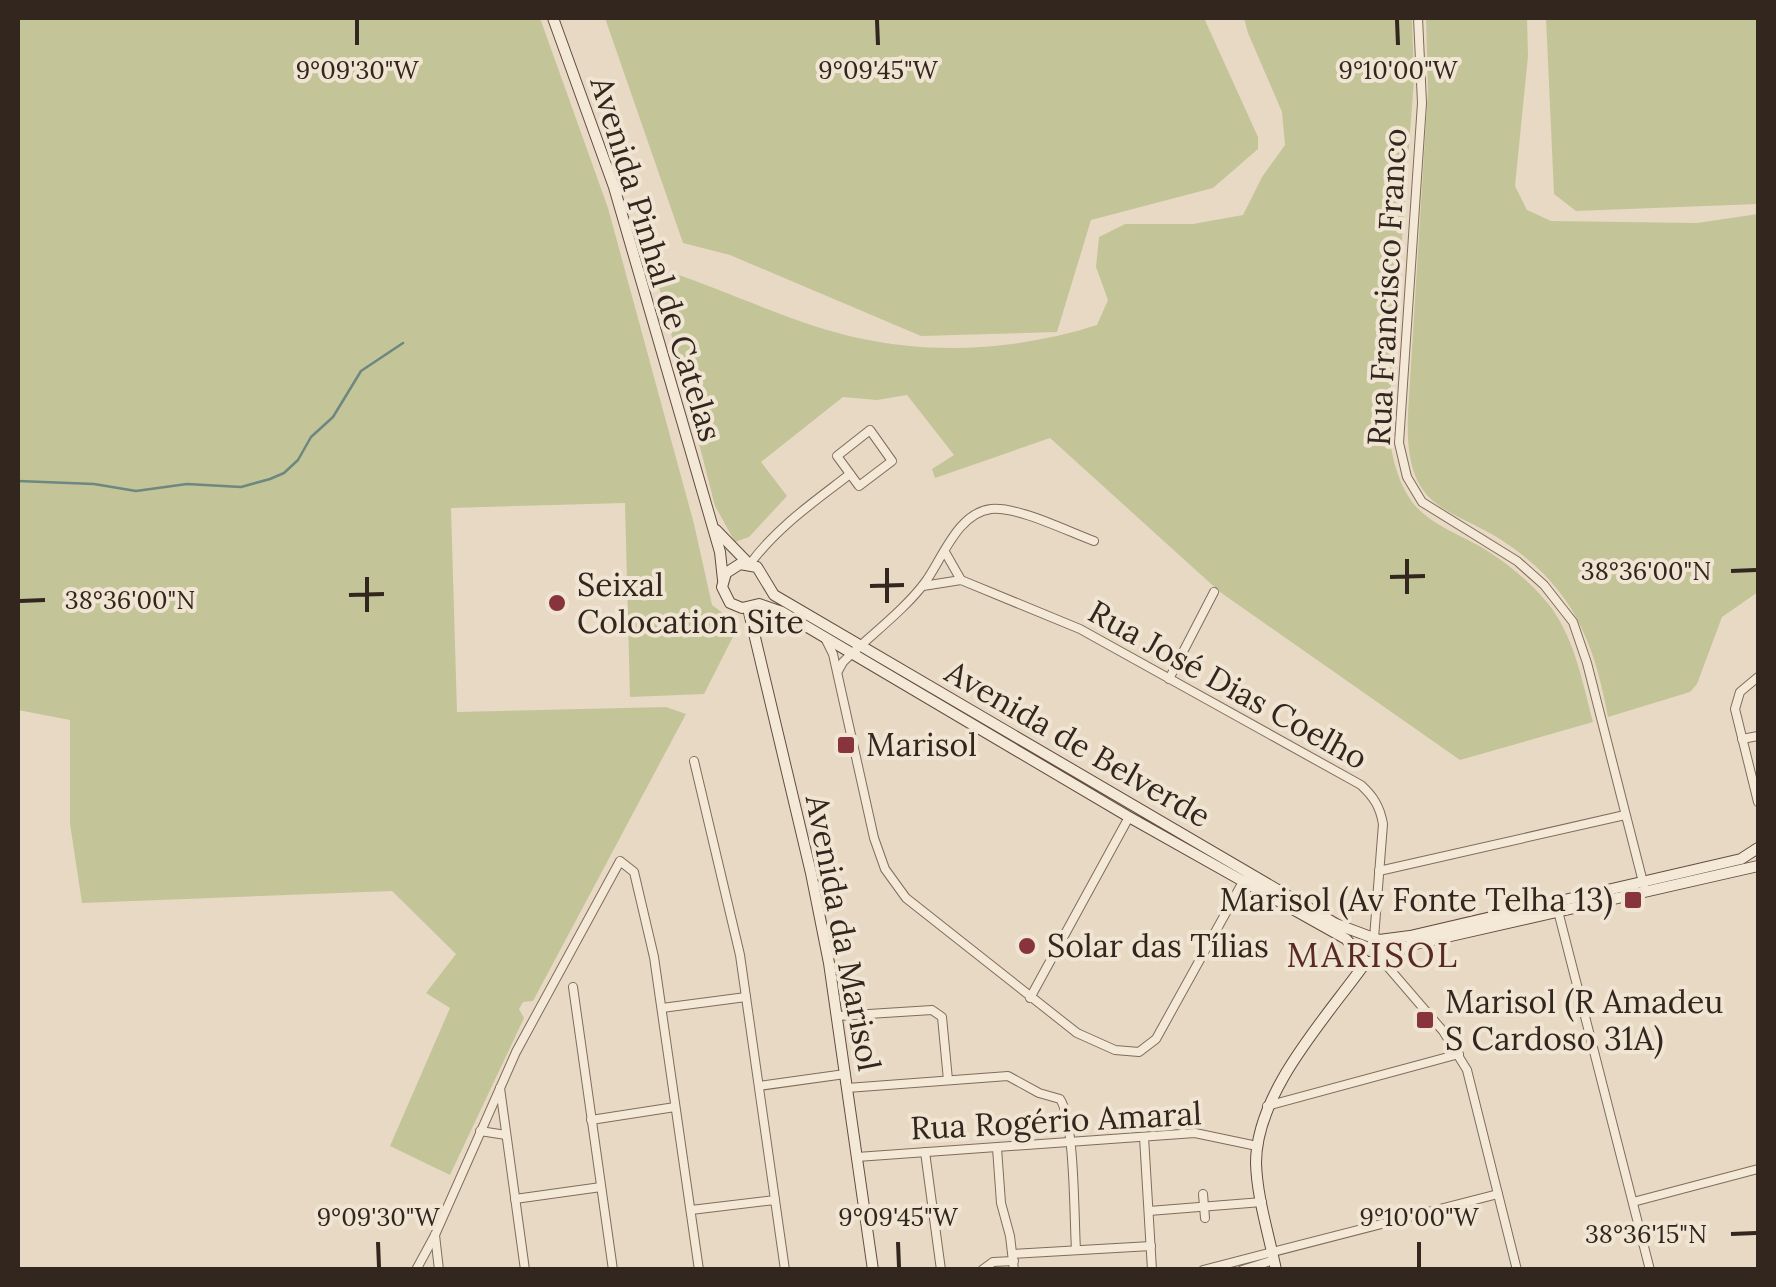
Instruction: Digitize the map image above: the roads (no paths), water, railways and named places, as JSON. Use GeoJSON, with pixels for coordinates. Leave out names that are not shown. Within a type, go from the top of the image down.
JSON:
{"type":"FeatureCollection","features":[{"type":"Feature","properties":{"kind":"main road","name":"Avenida Pinhal de Catelas"},"geometry":{"type":"LineString","coordinates":[[552,18],[614,187],[720,552],[723,580]]}},
{"type":"Feature","properties":{"kind":"main road","name":"Avenida de Belverde"},"geometry":{"type":"LineString","coordinates":[[708,516],[749,564],[762,572],[774,596],[856,649],[1129,816],[1336,924],[1374,938]]}},
{"type":"Feature","properties":{"kind":"main road"},"geometry":{"type":"LineString","coordinates":[[723,580],[732,567],[749,564]]}},
{"type":"Feature","properties":{"kind":"main road","name":"Avenida de Belverde"},"geometry":{"type":"LineString","coordinates":[[723,580],[730,603],[782,612],[824,638],[856,649],[1246,876],[1346,940],[1363,958]]}},
{"type":"Feature","properties":{"kind":"main road"},"geometry":{"type":"LineString","coordinates":[[754,606],[768,585]]}},
{"type":"Feature","properties":{"kind":"main road","name":"Avenida da Marisol"},"geometry":{"type":"LineString","coordinates":[[754,606],[837,1016],[873,1270]]}},
{"type":"Feature","properties":{"kind":"main road"},"geometry":{"type":"LineString","coordinates":[[1363,958],[1383,957],[1411,945],[1557,907],[1758,862],[1758,850],[1741,859],[1644,886]]}},
{"type":"Feature","properties":{"kind":"main road"},"geometry":{"type":"LineString","coordinates":[[1274,1260],[1257,1177],[1257,1146],[1268,1106],[1363,958],[1361,944],[1374,938],[1410,936],[1557,907]]}},
{"type":"Feature","properties":{"kind":"main road"},"geometry":{"type":"LineString","coordinates":[[1374,938],[1384,946],[1383,957]]}},
{"type":"Feature","properties":{"kind":"street","name":"Rua Francisco Franco"},"geometry":{"type":"LineString","coordinates":[[1418,18],[1422,104],[1399,444],[1407,477],[1422,502],[1517,561],[1544,585],[1573,622],[1588,663],[1644,886]]}},
{"type":"Feature","properties":{"kind":"street"},"geometry":{"type":"LineString","coordinates":[[870,430],[892,462],[859,486],[850,474],[837,456],[870,430]]}},
{"type":"Feature","properties":{"kind":"street"},"geometry":{"type":"LineString","coordinates":[[749,564],[764,544],[850,474]]}},
{"type":"Feature","properties":{"kind":"street"},"geometry":{"type":"LineString","coordinates":[[838,673],[856,649],[922,586],[970,518],[994,508],[1094,541]]}},
{"type":"Feature","properties":{"kind":"street"},"geometry":{"type":"LineString","coordinates":[[922,586],[960,580],[945,552]]}},
{"type":"Feature","properties":{"kind":"street","name":"Rua José Dias Coelho"},"geometry":{"type":"LineString","coordinates":[[960,580],[1080,629],[1361,785],[1381,810],[1383,824],[1374,938]]}},
{"type":"Feature","properties":{"kind":"street"},"geometry":{"type":"LineString","coordinates":[[1169,679],[1214,592]]}},
{"type":"Feature","properties":{"kind":"street"},"geometry":{"type":"LineString","coordinates":[[824,638],[838,673],[874,838],[886,870],[906,898],[1077,1033],[1114,1050],[1139,1052],[1156,1040],[1246,876]]}},
{"type":"Feature","properties":{"kind":"street"},"geometry":{"type":"LineString","coordinates":[[1758,676],[1737,700],[1736,710],[1758,802]]}},
{"type":"Feature","properties":{"kind":"street"},"geometry":{"type":"LineString","coordinates":[[1742,740],[1758,736]]}},
{"type":"Feature","properties":{"kind":"street"},"geometry":{"type":"LineString","coordinates":[[694,761],[736,931],[785,1270]]}},
{"type":"Feature","properties":{"kind":"street"},"geometry":{"type":"LineString","coordinates":[[1030,998],[1129,816]]}},
{"type":"Feature","properties":{"kind":"street"},"geometry":{"type":"LineString","coordinates":[[1378,871],[1625,816]]}},
{"type":"Feature","properties":{"kind":"street"},"geometry":{"type":"LineString","coordinates":[[416,1270],[436,1235],[535,1014],[620,861],[630,866],[637,884],[662,1008],[699,1270]]}},
{"type":"Feature","properties":{"kind":"street"},"geometry":{"type":"LineString","coordinates":[[1557,907],[1650,1270]]}},
{"type":"Feature","properties":{"kind":"street"},"geometry":{"type":"LineString","coordinates":[[1383,957],[1459,1054],[1467,1070],[1517,1270]]}},
{"type":"Feature","properties":{"kind":"street"},"geometry":{"type":"LineString","coordinates":[[573,988],[613,1270]]}},
{"type":"Feature","properties":{"kind":"street"},"geometry":{"type":"LineString","coordinates":[[662,1008],[746,997]]}},
{"type":"Feature","properties":{"kind":"street"},"geometry":{"type":"LineString","coordinates":[[837,1016],[932,1010],[942,1017],[948,1080]]}},
{"type":"Feature","properties":{"kind":"street"},"geometry":{"type":"LineString","coordinates":[[1268,1106],[1459,1054]]}},
{"type":"Feature","properties":{"kind":"street"},"geometry":{"type":"LineString","coordinates":[[759,1086],[845,1074]]}},
{"type":"Feature","properties":{"kind":"street"},"geometry":{"type":"LineString","coordinates":[[848,1088],[1012,1076],[1060,1099],[1066,1109],[1076,1250]]}},
{"type":"Feature","properties":{"kind":"street"},"geometry":{"type":"LineString","coordinates":[[500,1088],[526,1270]]}},
{"type":"Feature","properties":{"kind":"street"},"geometry":{"type":"LineString","coordinates":[[591,1120],[675,1108]]}},
{"type":"Feature","properties":{"kind":"street"},"geometry":{"type":"LineString","coordinates":[[480,1131],[506,1135]]}},
{"type":"Feature","properties":{"kind":"street","name":"Rua Rogério Amaral"},"geometry":{"type":"LineString","coordinates":[[857,1157],[1204,1134],[1257,1146]]}},
{"type":"Feature","properties":{"kind":"street"},"geometry":{"type":"LineString","coordinates":[[1144,1137],[1152,1270]]}},
{"type":"Feature","properties":{"kind":"street"},"geometry":{"type":"LineString","coordinates":[[997,1148],[1001,1203],[1014,1262]]}},
{"type":"Feature","properties":{"kind":"street"},"geometry":{"type":"LineString","coordinates":[[924,1152],[941,1270]]}},
{"type":"Feature","properties":{"kind":"street"},"geometry":{"type":"LineString","coordinates":[[1633,1202],[1758,1169]]}},
{"type":"Feature","properties":{"kind":"street"},"geometry":{"type":"LineString","coordinates":[[515,1199],[601,1187]]}},
{"type":"Feature","properties":{"kind":"street"},"geometry":{"type":"LineString","coordinates":[[1203,1194],[1204,1218]]}},
{"type":"Feature","properties":{"kind":"street"},"geometry":{"type":"LineString","coordinates":[[1242,1270],[1498,1194]]}},
{"type":"Feature","properties":{"kind":"street"},"geometry":{"type":"LineString","coordinates":[[691,1210],[775,1200]]}},
{"type":"Feature","properties":{"kind":"street"},"geometry":{"type":"LineString","coordinates":[[1148,1211],[1262,1202]]}},
{"type":"Feature","properties":{"kind":"street"},"geometry":{"type":"LineString","coordinates":[[436,1235],[439,1270]]}},
{"type":"Feature","properties":{"kind":"street"},"geometry":{"type":"LineString","coordinates":[[982,1270],[993,1262],[1014,1262],[1076,1250],[1151,1246]]}},
{"type":"Feature","properties":{"kind":"street"},"geometry":{"type":"LineString","coordinates":[[1203,1270],[1274,1260]]}},
{"type":"Feature","properties":{"kind":"waterway"},"geometry":{"type":"LineString","coordinates":[[18,481],[94,484],[136,491],[187,484],[241,487],[270,479],[298,460],[311,437],[333,417],[361,371],[403,343]]}},
{"type":"Feature","properties":{"kind":"place","name":"Seixal Colocation Site"},"geometry":{"type":"Point","coordinates":[557,603]}},
{"type":"Feature","properties":{"kind":"place","name":"Marisol"},"geometry":{"type":"Point","coordinates":[846,745]}},
{"type":"Feature","properties":{"kind":"place","name":"Marisol (Av Fonte Telha 13)"},"geometry":{"type":"Point","coordinates":[1633,900]}},
{"type":"Feature","properties":{"kind":"place","name":"Solar das Tílias"},"geometry":{"type":"Point","coordinates":[1027,946]}},
{"type":"Feature","properties":{"kind":"place","name":"Marisol (R Amadeu S Cardoso 31A)"},"geometry":{"type":"Point","coordinates":[1425,1020]}},
{"type":"Feature","properties":{"kind":"district","name":"MARISOL"},"geometry":{"type":"Point","coordinates":[1373,955]}}]}
